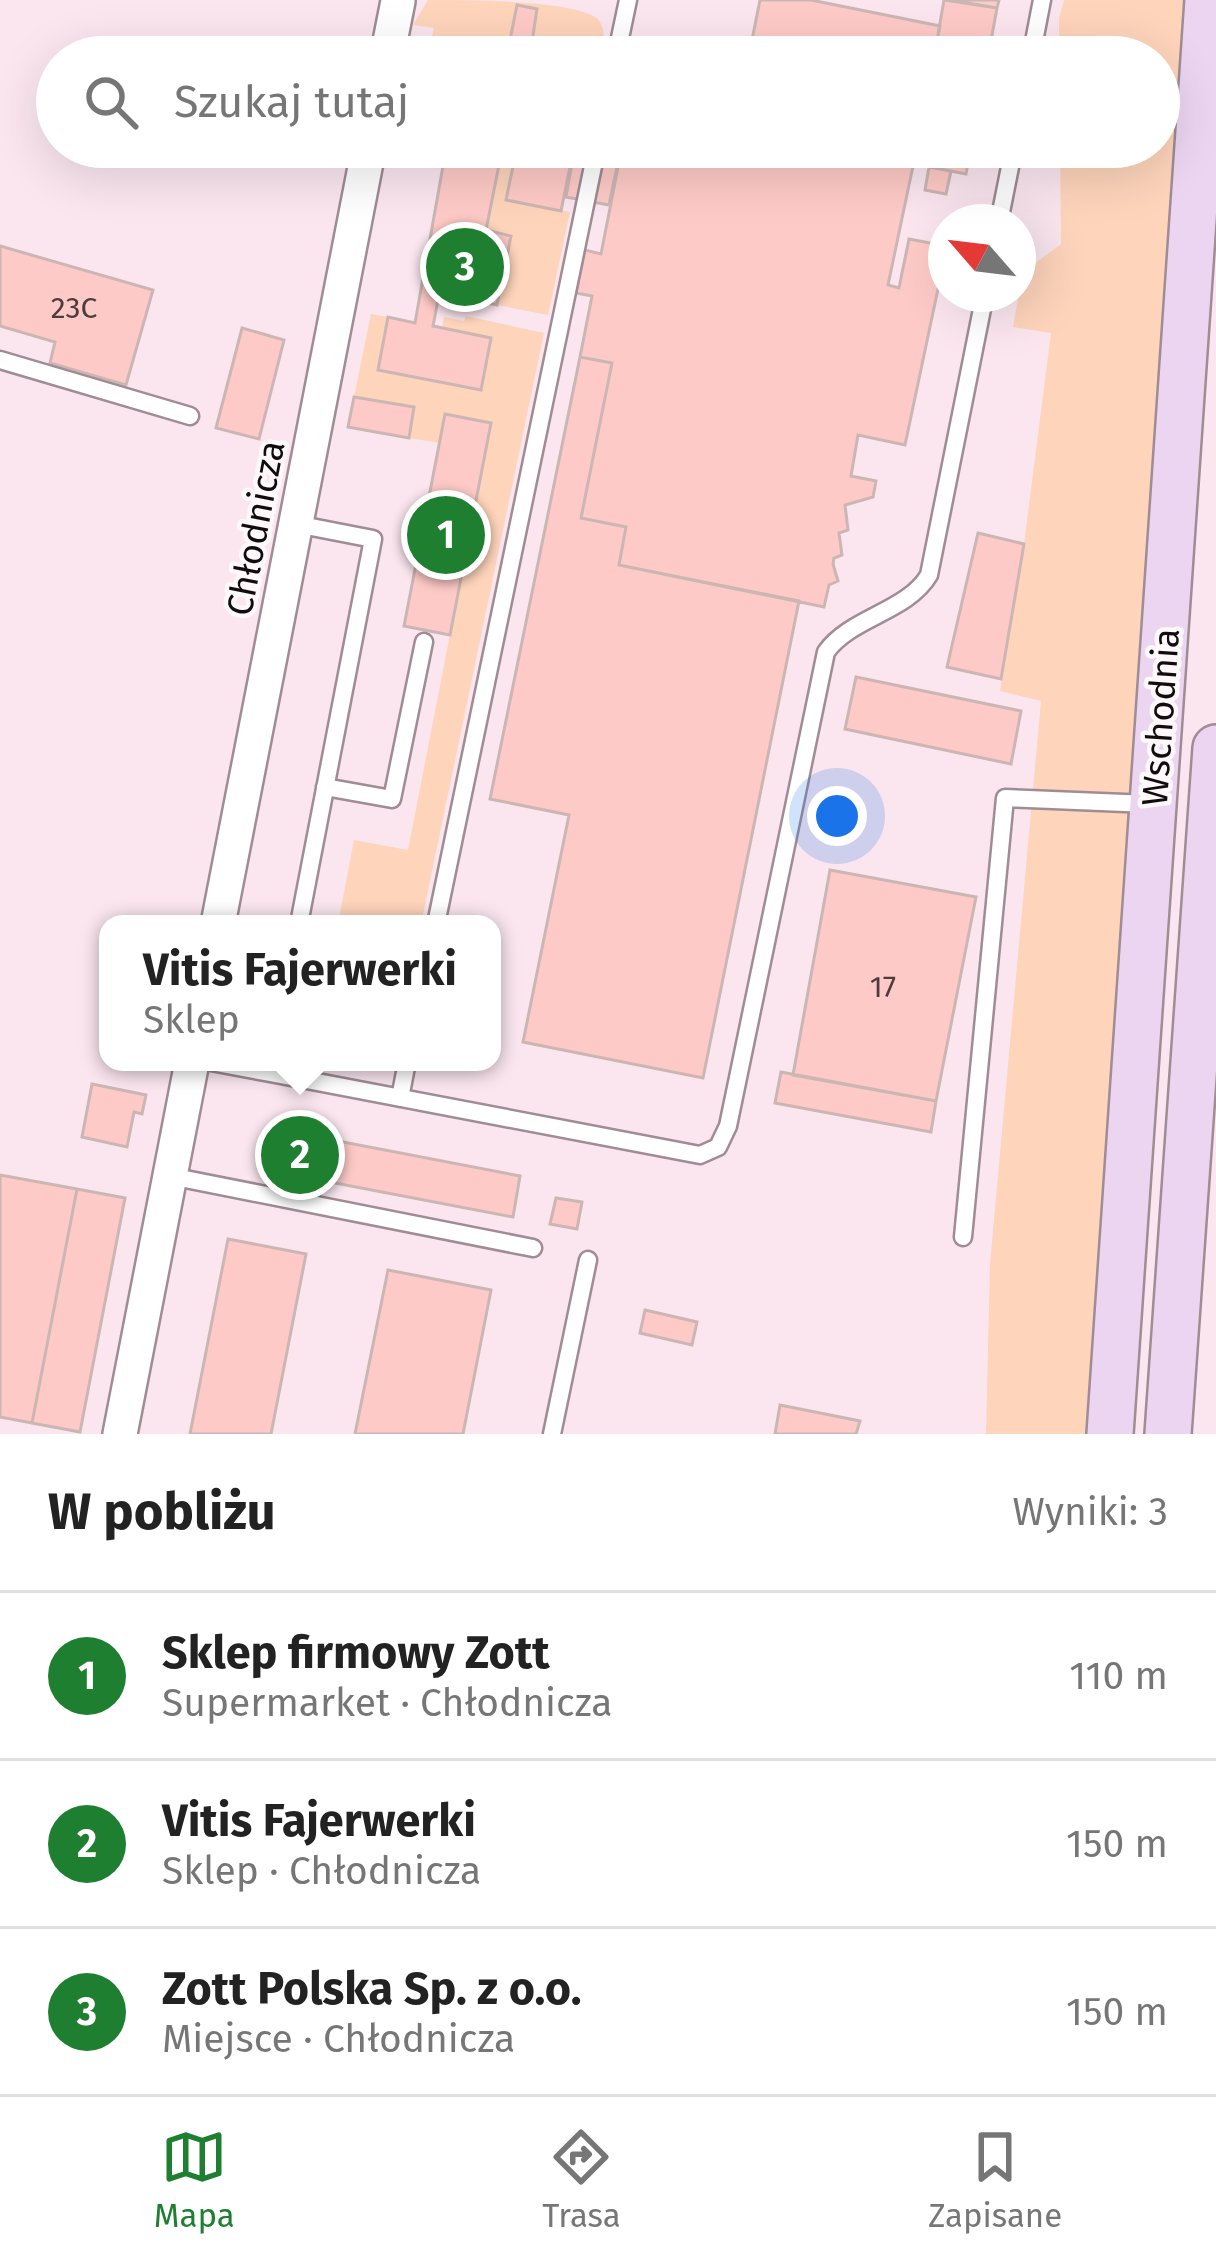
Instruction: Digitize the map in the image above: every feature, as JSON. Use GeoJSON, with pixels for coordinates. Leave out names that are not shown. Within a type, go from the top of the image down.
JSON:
{"type":"FeatureCollection","features":[{"type":"Feature","properties":{"kind":"street","name":"Wschodnia"},"geometry":{"type":"LineString","coordinates":[[1110,1434],[1208,0]]}},
{"type":"Feature","properties":{"kind":"street"},"geometry":{"type":"LineString","coordinates":[[391,36],[398,1]]}},
{"type":"Feature","properties":{"kind":"street","name":"Chłodnicza"},"geometry":{"type":"LineString","coordinates":[[220,915],[365,168]]}},
{"type":"Feature","properties":{"kind":"street","name":"Wschodnia"},"geometry":{"type":"LineString","coordinates":[[1168,1434],[1216,748]]}},
{"type":"Feature","properties":{"kind":"street"},"geometry":{"type":"LineString","coordinates":[[120,1434],[189,1071]]}},
{"type":"Feature","properties":{"kind":"lane"},"geometry":{"type":"LineString","coordinates":[[620,36],[628,0]]}},
{"type":"Feature","properties":{"kind":"lane"},"geometry":{"type":"LineString","coordinates":[[1035,36],[1042,0]]}},
{"type":"Feature","properties":{"kind":"lane"},"geometry":{"type":"LineString","coordinates":[[438,915],[593,168]]}},
{"type":"Feature","properties":{"kind":"lane"},"geometry":{"type":"LineString","coordinates":[[1003,204],[1010,168]]}},
{"type":"Feature","properties":{"kind":"lane"},"geometry":{"type":"LineString","coordinates":[[288,1071],[400,1098],[700,1155],[718,1147],[724,1138],[826,652],[838,639],[917,590],[929,575],[982,312]]}},
{"type":"Feature","properties":{"kind":"lane"},"geometry":{"type":"LineString","coordinates":[[0,360],[190,416]]}},
{"type":"Feature","properties":{"kind":"lane"},"geometry":{"type":"LineString","coordinates":[[296,524],[373,539],[301,915]]}},
{"type":"Feature","properties":{"kind":"lane"},"geometry":{"type":"LineString","coordinates":[[325,787],[392,799],[424,642]]}},
{"type":"Feature","properties":{"kind":"lane"},"geometry":{"type":"LineString","coordinates":[[963,1238],[1005,798],[1154,804]]}},
{"type":"Feature","properties":{"kind":"lane"},"geometry":{"type":"LineString","coordinates":[[400,1098],[405,1071]]}},
{"type":"Feature","properties":{"kind":"lane"},"geometry":{"type":"LineString","coordinates":[[170,1176],[533,1248]]}},
{"type":"Feature","properties":{"kind":"lane"},"geometry":{"type":"LineString","coordinates":[[552,1434],[588,1260]]}},
{"type":"Feature","properties":{"kind":"shaded area"},"geometry":{"type":"Polygon","coordinates":[[[428,0],[519,2],[586,13],[598,19],[604,36],[532,36],[537,10],[517,6],[512,36],[432,36],[434,28],[413,25],[428,0]]]}},
{"type":"Feature","properties":{"kind":"shaded area"},"geometry":{"type":"Polygon","coordinates":[[[1064,0],[1208,0],[1110,1434],[986,1434],[990,1264],[1041,701],[1000,691],[1051,333],[1013,327],[1016,312],[1036,312],[1036,262],[1061,244],[1060,168],[1180,168],[1180,36],[1059,36],[1064,0]]]}},
{"type":"Feature","properties":{"kind":"shaded area"},"geometry":{"type":"Polygon","coordinates":[[[497,168],[513,168],[507,200],[570,212],[548,315],[497,305],[511,236],[486,230],[497,168]]]}},
{"type":"Feature","properties":{"kind":"shaded area"},"geometry":{"type":"Polygon","coordinates":[[[371,314],[388,317],[378,370],[480,390],[491,338],[442,328],[444,317],[464,321],[466,316],[544,333],[423,915],[340,915],[354,840],[408,850],[491,424],[446,414],[440,443],[409,438],[413,407],[354,397],[371,314]]]}},
{"type":"Feature","properties":{"kind":"building"},"geometry":{"type":"Polygon","coordinates":[[[760,0],[811,0],[940,26],[938,36],[753,36],[760,0]]]}},
{"type":"Feature","properties":{"kind":"building"},"geometry":{"type":"Polygon","coordinates":[[[944,0],[997,8],[992,36],[938,36],[944,0]]]}},
{"type":"Feature","properties":{"kind":"building"},"geometry":{"type":"Polygon","coordinates":[[[950,0],[999,0],[997,8],[950,0]]]}},
{"type":"Feature","properties":{"kind":"building"},"geometry":{"type":"Polygon","coordinates":[[[517,5],[537,9],[533,36],[511,36],[517,5]]]}},
{"type":"Feature","properties":{"kind":"building"},"geometry":{"type":"Polygon","coordinates":[[[443,168],[498,168],[486,230],[511,236],[497,305],[464,298],[463,304],[438,300],[433,326],[491,338],[481,390],[378,370],[388,317],[415,323],[443,168]]]}},
{"type":"Feature","properties":{"kind":"building"},"geometry":{"type":"Polygon","coordinates":[[[513,168],[570,168],[561,211],[506,200],[513,168]]]}},
{"type":"Feature","properties":{"kind":"building"},"geometry":{"type":"Polygon","coordinates":[[[571,168],[617,168],[609,205],[566,197],[571,168]]]}},
{"type":"Feature","properties":{"kind":"building"},"geometry":{"type":"Polygon","coordinates":[[[618,168],[913,168],[888,285],[899,288],[909,239],[928,243],[928,312],[933,312],[905,445],[858,435],[851,476],[876,481],[873,497],[845,505],[848,530],[839,533],[842,555],[833,564],[838,581],[829,585],[824,607],[619,565],[626,527],[581,518],[612,363],[580,357],[592,296],[576,293],[585,250],[601,254],[618,168]]]}},
{"type":"Feature","properties":{"kind":"building"},"geometry":{"type":"Polygon","coordinates":[[[929,168],[951,171],[946,194],[925,190],[929,168]]]}},
{"type":"Feature","properties":{"kind":"building"},"geometry":{"type":"Polygon","coordinates":[[[935,168],[967,168],[966,174],[935,168]]]}},
{"type":"Feature","properties":{"kind":"building"},"geometry":{"type":"Polygon","coordinates":[[[0,246],[153,290],[126,385],[50,363],[55,342],[0,326],[0,246]]]}},
{"type":"Feature","properties":{"kind":"building"},"geometry":{"type":"Polygon","coordinates":[[[242,328],[284,340],[259,439],[216,428],[242,328]]]}},
{"type":"Feature","properties":{"kind":"building"},"geometry":{"type":"Polygon","coordinates":[[[580,357],[612,363],[581,518],[626,527],[619,565],[799,601],[703,1078],[523,1042],[569,815],[490,799],[580,357]]]}},
{"type":"Feature","properties":{"kind":"building"},"geometry":{"type":"Polygon","coordinates":[[[354,397],[414,407],[409,438],[348,427],[354,397]]]}},
{"type":"Feature","properties":{"kind":"building"},"geometry":{"type":"Polygon","coordinates":[[[445,414],[491,423],[450,635],[404,626],[445,414]]]}},
{"type":"Feature","properties":{"kind":"building"},"geometry":{"type":"Polygon","coordinates":[[[978,533],[1024,544],[1001,679],[947,667],[978,533]]]}},
{"type":"Feature","properties":{"kind":"building"},"geometry":{"type":"Polygon","coordinates":[[[856,677],[1021,711],[1011,764],[845,729],[856,677]]]}},
{"type":"Feature","properties":{"kind":"building"},"geometry":{"type":"Polygon","coordinates":[[[830,870],[976,897],[936,1101],[793,1075],[830,870]]]}},
{"type":"Feature","properties":{"kind":"building"},"geometry":{"type":"Polygon","coordinates":[[[781,1072],[936,1101],[931,1132],[775,1103],[781,1072]]]}},
{"type":"Feature","properties":{"kind":"building"},"geometry":{"type":"Polygon","coordinates":[[[92,1084],[146,1095],[142,1114],[134,1112],[127,1147],[82,1137],[92,1084]]]}},
{"type":"Feature","properties":{"kind":"building"},"geometry":{"type":"Polygon","coordinates":[[[291,1132],[520,1176],[513,1217],[283,1173],[291,1132]]]}},
{"type":"Feature","properties":{"kind":"building"},"geometry":{"type":"Polygon","coordinates":[[[0,1175],[77,1189],[32,1423],[0,1417],[0,1175]]]}},
{"type":"Feature","properties":{"kind":"building"},"geometry":{"type":"Polygon","coordinates":[[[77,1189],[125,1198],[80,1432],[32,1423],[77,1189]]]}},
{"type":"Feature","properties":{"kind":"building"},"geometry":{"type":"Polygon","coordinates":[[[556,1198],[582,1202],[577,1229],[550,1224],[556,1198]]]}},
{"type":"Feature","properties":{"kind":"building"},"geometry":{"type":"Polygon","coordinates":[[[228,1239],[306,1254],[271,1434],[190,1434],[228,1239]]]}},
{"type":"Feature","properties":{"kind":"building"},"geometry":{"type":"Polygon","coordinates":[[[388,1270],[491,1290],[463,1434],[355,1434],[388,1270]]]}},
{"type":"Feature","properties":{"kind":"building"},"geometry":{"type":"Polygon","coordinates":[[[645,1310],[697,1322],[692,1345],[640,1333],[645,1310]]]}},
{"type":"Feature","properties":{"kind":"building"},"geometry":{"type":"Polygon","coordinates":[[[780,1405],[860,1421],[856,1434],[775,1434],[780,1405]]]}},
{"type":"Feature","properties":{"kind":"place","name":"Zott Polska Sp. z o.o."},"geometry":{"type":"Point","coordinates":[465,267]}},
{"type":"Feature","properties":{"kind":"place","name":"Sklep firmowy Zott"},"geometry":{"type":"Point","coordinates":[446,535]}},
{"type":"Feature","properties":{"kind":"place","name":"Vitis Fajerwerki"},"geometry":{"type":"Point","coordinates":[300,1155]}}]}
